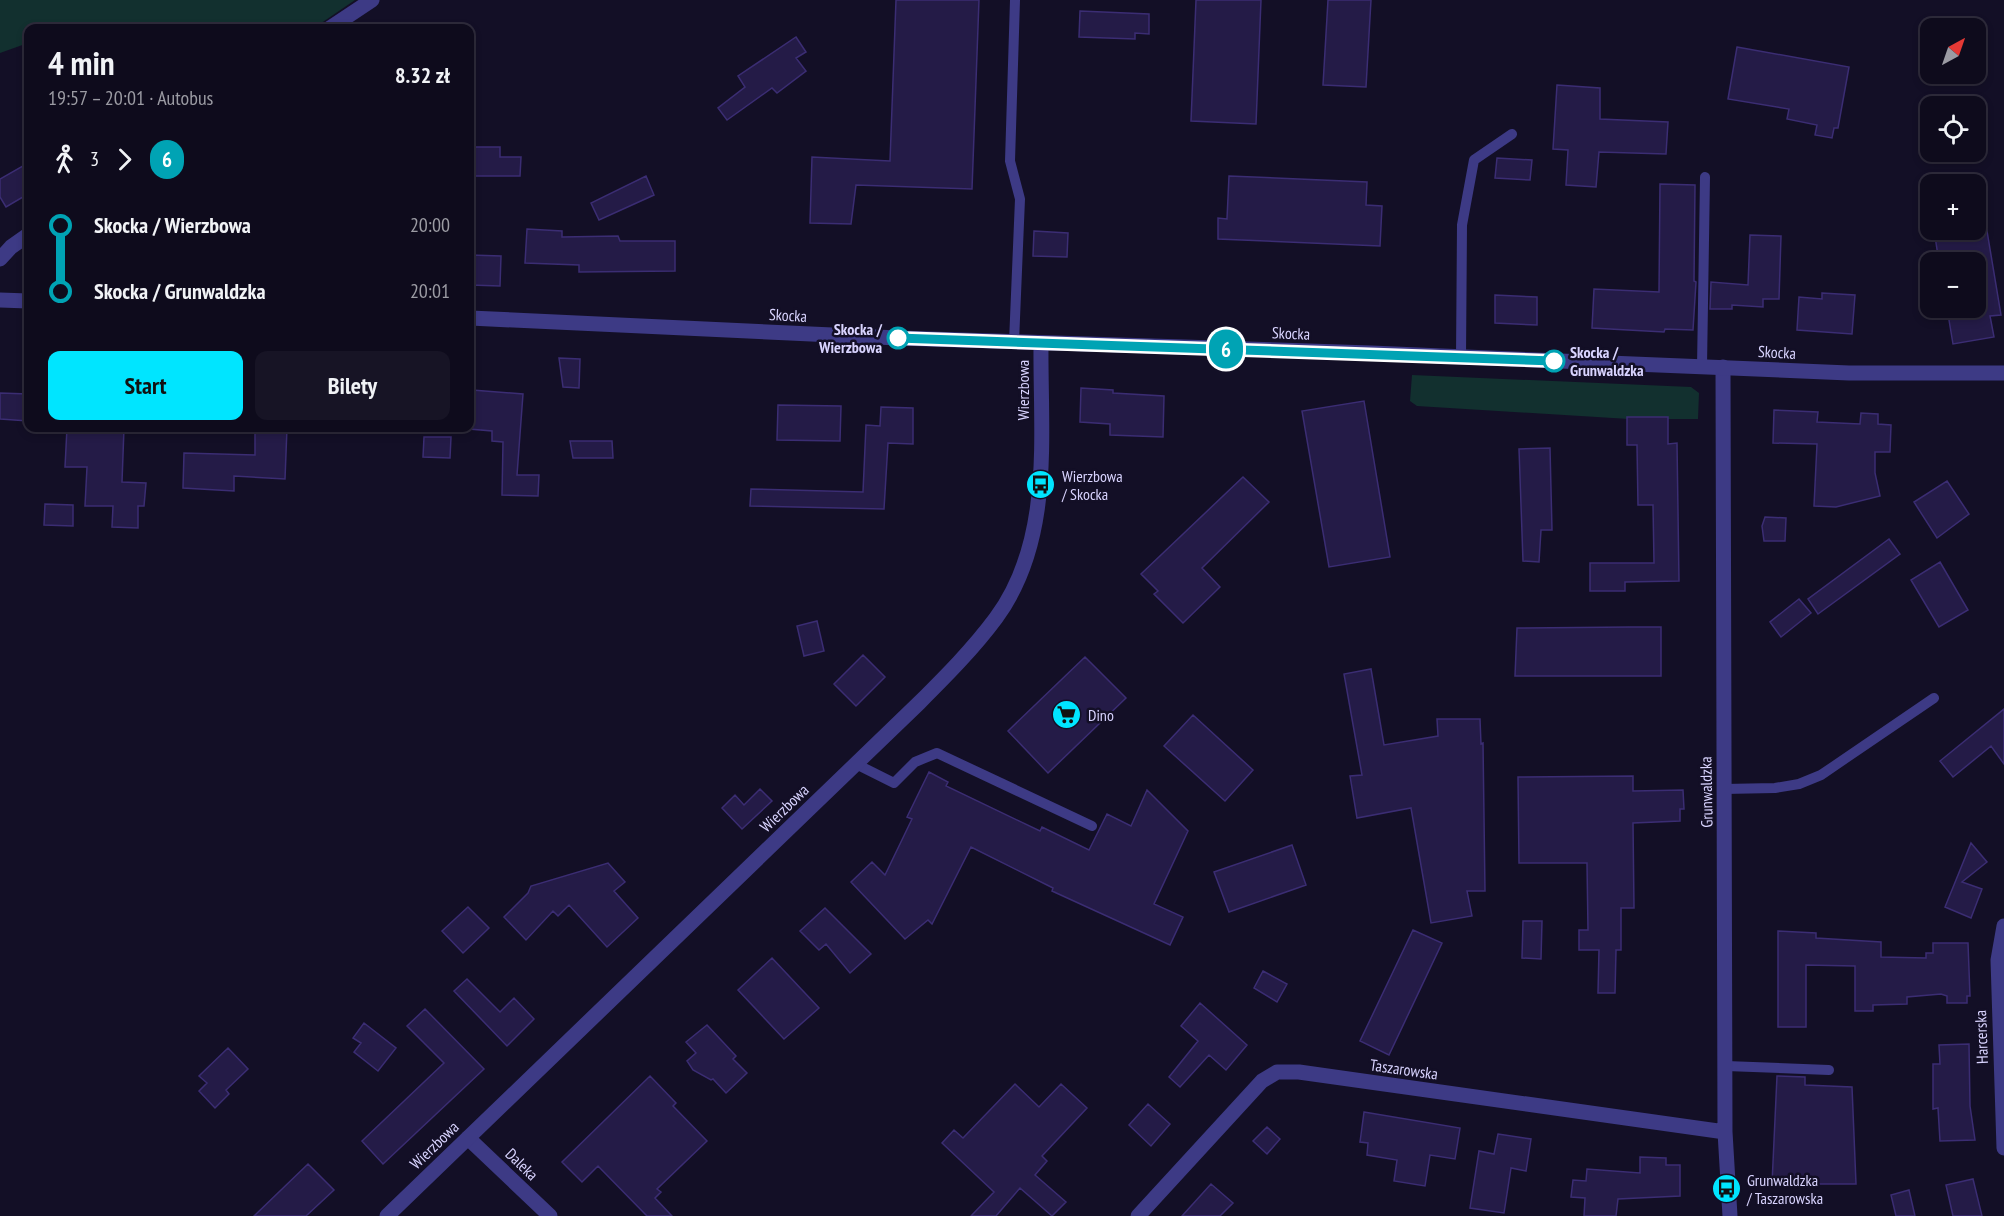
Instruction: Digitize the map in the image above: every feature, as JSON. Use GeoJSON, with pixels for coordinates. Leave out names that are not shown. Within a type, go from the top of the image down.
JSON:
{"type":"FeatureCollection","features":[{"type":"Feature","properties":{"kind":"street"},"geometry":{"type":"LineString","coordinates":[[336,24],[372,0]]}},
{"type":"Feature","properties":{"kind":"street"},"geometry":{"type":"LineString","coordinates":[[0,259],[10,247],[24,237]]}},
{"type":"Feature","properties":{"kind":"street"},"geometry":{"type":"LineString","coordinates":[[0,300],[24,301]]}},
{"type":"Feature","properties":{"kind":"street","name":"Skocka"},"geometry":{"type":"LineString","coordinates":[[474,318],[1014,342],[1896,375],[2004,373]]}},
{"type":"Feature","properties":{"kind":"street","name":"Wierzbowa"},"geometry":{"type":"LineString","coordinates":[[387,1216],[964,658],[997,617],[1015,586],[1034,532],[1041,485],[1041,343]]}},
{"type":"Feature","properties":{"kind":"street","name":"Grunwaldzka"},"geometry":{"type":"LineString","coordinates":[[1723,367],[1725,1132],[1730,1216]]}},
{"type":"Feature","properties":{"kind":"street","name":"Harcerska"},"geometry":{"type":"LineString","coordinates":[[2004,926],[1998,960],[2004,1148]]}},
{"type":"Feature","properties":{"kind":"street","name":"Taszarowska"},"geometry":{"type":"LineString","coordinates":[[1138,1216],[1262,1081],[1277,1072],[1299,1072],[1725,1132]]}},
{"type":"Feature","properties":{"kind":"street","name":"Daleka"},"geometry":{"type":"LineString","coordinates":[[468,1138],[550,1216]]}},
{"type":"Feature","properties":{"kind":"lane"},"geometry":{"type":"LineString","coordinates":[[1014,342],[1020,199],[1010,161],[1015,0]]}},
{"type":"Feature","properties":{"kind":"lane"},"geometry":{"type":"LineString","coordinates":[[1461,357],[1462,225],[1474,160],[1512,134]]}},
{"type":"Feature","properties":{"kind":"lane"},"geometry":{"type":"LineString","coordinates":[[1701,367],[1705,177]]}},
{"type":"Feature","properties":{"kind":"lane"},"geometry":{"type":"LineString","coordinates":[[1724,789],[1799,784],[1821,775],[1934,698]]}},
{"type":"Feature","properties":{"kind":"lane"},"geometry":{"type":"LineString","coordinates":[[856,764],[894,783],[915,762],[938,753],[1092,826]]}},
{"type":"Feature","properties":{"kind":"lane"},"geometry":{"type":"LineString","coordinates":[[1726,1066],[1829,1070]]}},
{"type":"Feature","properties":{"kind":"green space"},"geometry":{"type":"Polygon","coordinates":[[[0,0],[355,0],[320,24],[24,24],[24,44],[0,53],[0,0]]]}},
{"type":"Feature","properties":{"kind":"green space"},"geometry":{"type":"Polygon","coordinates":[[[1412,375],[1691,387],[1699,393],[1698,419],[1629,419],[1417,406],[1410,401],[1412,375]]]}},
{"type":"Feature","properties":{"kind":"building"},"geometry":{"type":"Polygon","coordinates":[[[896,0],[979,0],[972,189],[856,185],[851,224],[810,223],[812,157],[890,161],[896,0]]]}},
{"type":"Feature","properties":{"kind":"building"},"geometry":{"type":"Polygon","coordinates":[[[1196,0],[1261,0],[1256,124],[1191,121],[1196,0]]]}},
{"type":"Feature","properties":{"kind":"building"},"geometry":{"type":"Polygon","coordinates":[[[1328,0],[1371,0],[1366,87],[1323,85],[1328,0]]]}},
{"type":"Feature","properties":{"kind":"building"},"geometry":{"type":"Polygon","coordinates":[[[1080,11],[1149,14],[1149,34],[1135,33],[1135,39],[1079,37],[1080,11]]]}},
{"type":"Feature","properties":{"kind":"building"},"geometry":{"type":"Polygon","coordinates":[[[796,37],[806,52],[796,58],[806,71],[777,93],[772,88],[727,120],[718,108],[745,87],[738,76],[796,37]]]}},
{"type":"Feature","properties":{"kind":"building"},"geometry":{"type":"Polygon","coordinates":[[[1737,47],[1849,67],[1838,128],[1834,128],[1832,138],[1815,135],[1817,125],[1787,119],[1789,109],[1728,99],[1737,47]]]}},
{"type":"Feature","properties":{"kind":"building"},"geometry":{"type":"Polygon","coordinates":[[[1557,85],[1600,88],[1600,119],[1668,122],[1666,154],[1599,152],[1596,187],[1566,185],[1568,150],[1553,149],[1557,85]]]}},
{"type":"Feature","properties":{"kind":"building"},"geometry":{"type":"Polygon","coordinates":[[[474,147],[500,147],[500,157],[521,157],[520,176],[474,176],[474,147]]]}},
{"type":"Feature","properties":{"kind":"building"},"geometry":{"type":"Polygon","coordinates":[[[1497,158],[1532,160],[1530,180],[1495,178],[1497,158]]]}},
{"type":"Feature","properties":{"kind":"building"},"geometry":{"type":"Polygon","coordinates":[[[24,165],[24,196],[6,207],[0,197],[0,179],[24,165]]]}},
{"type":"Feature","properties":{"kind":"building"},"geometry":{"type":"Polygon","coordinates":[[[646,176],[654,195],[599,220],[591,203],[646,176]]]}},
{"type":"Feature","properties":{"kind":"building"},"geometry":{"type":"Polygon","coordinates":[[[1229,176],[1367,182],[1366,205],[1382,206],[1380,246],[1218,239],[1218,218],[1227,219],[1229,176]]]}},
{"type":"Feature","properties":{"kind":"building"},"geometry":{"type":"Polygon","coordinates":[[[1660,184],[1695,185],[1694,281],[1696,282],[1693,330],[1665,329],[1664,332],[1592,328],[1594,289],[1659,292],[1660,184]]]}},
{"type":"Feature","properties":{"kind":"building"},"geometry":{"type":"Polygon","coordinates":[[[1986,225],[2001,315],[1990,316],[1994,337],[1953,344],[1949,318],[1986,318],[1986,252],[1937,252],[1936,240],[1986,240],[1986,225]]]}},
{"type":"Feature","properties":{"kind":"building"},"geometry":{"type":"Polygon","coordinates":[[[527,229],[562,231],[562,237],[618,236],[620,241],[675,241],[675,271],[579,272],[579,265],[525,263],[527,229]]]}},
{"type":"Feature","properties":{"kind":"building"},"geometry":{"type":"Polygon","coordinates":[[[1034,231],[1068,233],[1067,257],[1033,256],[1034,231]]]}},
{"type":"Feature","properties":{"kind":"building"},"geometry":{"type":"Polygon","coordinates":[[[1750,235],[1781,236],[1779,299],[1763,299],[1763,307],[1732,305],[1732,309],[1710,309],[1711,282],[1748,285],[1750,235]]]}},
{"type":"Feature","properties":{"kind":"building"},"geometry":{"type":"Polygon","coordinates":[[[474,255],[501,256],[500,286],[474,285],[474,255]]]}},
{"type":"Feature","properties":{"kind":"building"},"geometry":{"type":"Polygon","coordinates":[[[1822,293],[1855,295],[1852,334],[1797,330],[1799,297],[1822,299],[1822,293]]]}},
{"type":"Feature","properties":{"kind":"building"},"geometry":{"type":"Polygon","coordinates":[[[1495,295],[1537,297],[1537,325],[1495,323],[1495,295]]]}},
{"type":"Feature","properties":{"kind":"building"},"geometry":{"type":"Polygon","coordinates":[[[559,358],[580,359],[579,388],[563,387],[559,358]]]}},
{"type":"Feature","properties":{"kind":"building"},"geometry":{"type":"Polygon","coordinates":[[[1081,388],[1113,390],[1113,393],[1164,396],[1163,437],[1110,435],[1110,424],[1080,422],[1081,388]]]}},
{"type":"Feature","properties":{"kind":"building"},"geometry":{"type":"Polygon","coordinates":[[[474,390],[523,394],[517,475],[539,475],[538,496],[502,495],[503,442],[492,441],[492,431],[474,429],[474,390]]]}},
{"type":"Feature","properties":{"kind":"building"},"geometry":{"type":"Polygon","coordinates":[[[0,393],[24,394],[24,421],[0,419],[0,393]]]}},
{"type":"Feature","properties":{"kind":"building"},"geometry":{"type":"Polygon","coordinates":[[[1364,401],[1390,557],[1329,567],[1302,411],[1364,401]]]}},
{"type":"Feature","properties":{"kind":"building"},"geometry":{"type":"Polygon","coordinates":[[[778,405],[841,406],[840,441],[777,440],[778,405]]]}},
{"type":"Feature","properties":{"kind":"building"},"geometry":{"type":"Polygon","coordinates":[[[881,407],[913,408],[913,444],[888,443],[884,509],[750,506],[751,489],[863,492],[866,425],[880,426],[881,407]]]}},
{"type":"Feature","properties":{"kind":"building"},"geometry":{"type":"Polygon","coordinates":[[[1774,410],[1818,412],[1817,422],[1860,424],[1861,413],[1878,414],[1878,424],[1891,425],[1890,452],[1875,452],[1875,473],[1880,496],[1836,507],[1814,506],[1817,444],[1773,443],[1774,410]]]}},
{"type":"Feature","properties":{"kind":"building"},"geometry":{"type":"Polygon","coordinates":[[[1627,417],[1668,417],[1668,444],[1677,443],[1679,581],[1625,582],[1625,591],[1590,591],[1590,563],[1654,563],[1653,505],[1638,505],[1637,445],[1627,445],[1627,417]]]}},
{"type":"Feature","properties":{"kind":"building"},"geometry":{"type":"Polygon","coordinates":[[[67,432],[124,432],[122,482],[146,483],[144,506],[138,506],[138,528],[112,527],[113,506],[85,506],[87,467],[65,467],[67,432]]]}},
{"type":"Feature","properties":{"kind":"building"},"geometry":{"type":"Polygon","coordinates":[[[255,432],[287,432],[285,479],[234,476],[234,491],[183,488],[184,453],[255,455],[255,432]]]}},
{"type":"Feature","properties":{"kind":"building"},"geometry":{"type":"Polygon","coordinates":[[[424,437],[451,437],[450,458],[423,457],[424,437]]]}},
{"type":"Feature","properties":{"kind":"building"},"geometry":{"type":"Polygon","coordinates":[[[570,441],[612,441],[613,458],[573,458],[570,441]]]}},
{"type":"Feature","properties":{"kind":"building"},"geometry":{"type":"Polygon","coordinates":[[[1550,448],[1552,530],[1541,530],[1539,562],[1523,561],[1519,449],[1550,448]]]}},
{"type":"Feature","properties":{"kind":"building"},"geometry":{"type":"Polygon","coordinates":[[[1243,477],[1269,502],[1202,568],[1220,587],[1183,623],[1154,594],[1158,591],[1141,574],[1243,477]]]}},
{"type":"Feature","properties":{"kind":"building"},"geometry":{"type":"Polygon","coordinates":[[[1947,481],[1969,514],[1937,538],[1914,502],[1947,481]]]}},
{"type":"Feature","properties":{"kind":"building"},"geometry":{"type":"Polygon","coordinates":[[[45,504],[73,505],[73,526],[44,525],[45,504]]]}},
{"type":"Feature","properties":{"kind":"building"},"geometry":{"type":"Polygon","coordinates":[[[1765,517],[1786,518],[1785,541],[1764,541],[1762,526],[1765,517]]]}},
{"type":"Feature","properties":{"kind":"building"},"geometry":{"type":"Polygon","coordinates":[[[1889,539],[1900,554],[1818,614],[1808,599],[1889,539]]]}},
{"type":"Feature","properties":{"kind":"building"},"geometry":{"type":"Polygon","coordinates":[[[1940,562],[1968,610],[1939,627],[1911,580],[1940,562]]]}},
{"type":"Feature","properties":{"kind":"building"},"geometry":{"type":"Polygon","coordinates":[[[1799,599],[1811,613],[1781,637],[1770,622],[1799,599]]]}},
{"type":"Feature","properties":{"kind":"building"},"geometry":{"type":"Polygon","coordinates":[[[817,621],[824,651],[804,656],[797,626],[817,621]]]}},
{"type":"Feature","properties":{"kind":"building"},"geometry":{"type":"Polygon","coordinates":[[[1661,627],[1661,676],[1515,676],[1517,628],[1661,627]]]}},
{"type":"Feature","properties":{"kind":"building"},"geometry":{"type":"Polygon","coordinates":[[[863,655],[885,677],[856,706],[834,684],[863,655]]]}},
{"type":"Feature","properties":{"kind":"building","name":"Dino"},"geometry":{"type":"Polygon","coordinates":[[[1085,657],[1126,698],[1048,773],[1008,731],[1085,657]]]}},
{"type":"Feature","properties":{"kind":"building"},"geometry":{"type":"Polygon","coordinates":[[[1371,669],[1384,745],[1438,736],[1437,719],[1480,719],[1481,744],[1483,743],[1485,891],[1467,891],[1472,916],[1431,923],[1411,808],[1357,818],[1350,776],[1362,775],[1344,674],[1371,669]]]}},
{"type":"Feature","properties":{"kind":"building"},"geometry":{"type":"Polygon","coordinates":[[[2004,709],[2004,764],[1991,746],[1953,777],[1940,761],[2004,709]]]}},
{"type":"Feature","properties":{"kind":"building"},"geometry":{"type":"Polygon","coordinates":[[[1193,715],[1253,770],[1225,801],[1164,746],[1193,715]]]}},
{"type":"Feature","properties":{"kind":"building"},"geometry":{"type":"Polygon","coordinates":[[[929,772],[948,782],[946,786],[1040,831],[1042,827],[1089,850],[1107,814],[1131,826],[1147,790],[1188,831],[1154,904],[1183,917],[1170,945],[1052,891],[1053,888],[971,847],[932,924],[928,920],[905,939],[851,882],[872,862],[885,875],[912,819],[907,817],[929,772]]]}},
{"type":"Feature","properties":{"kind":"building"},"geometry":{"type":"Polygon","coordinates":[[[1633,776],[1633,791],[1683,790],[1684,809],[1680,809],[1680,821],[1633,823],[1634,908],[1621,908],[1621,950],[1616,950],[1615,993],[1598,993],[1599,950],[1579,950],[1579,930],[1588,930],[1587,863],[1519,863],[1518,777],[1633,776]]]}},
{"type":"Feature","properties":{"kind":"building"},"geometry":{"type":"Polygon","coordinates":[[[760,789],[772,801],[742,829],[722,808],[735,795],[744,805],[760,789]]]}},
{"type":"Feature","properties":{"kind":"building"},"geometry":{"type":"Polygon","coordinates":[[[1971,843],[1987,862],[1962,882],[1982,889],[1971,918],[1945,907],[1971,843]]]}},
{"type":"Feature","properties":{"kind":"building"},"geometry":{"type":"Polygon","coordinates":[[[1292,845],[1306,885],[1229,912],[1214,872],[1292,845]]]}},
{"type":"Feature","properties":{"kind":"building"},"geometry":{"type":"Polygon","coordinates":[[[608,863],[625,882],[614,891],[638,918],[607,947],[569,905],[558,916],[553,911],[526,940],[504,917],[528,893],[531,886],[608,863]]]}},
{"type":"Feature","properties":{"kind":"building"},"geometry":{"type":"Polygon","coordinates":[[[468,907],[489,928],[463,953],[442,931],[468,907]]]}},
{"type":"Feature","properties":{"kind":"building"},"geometry":{"type":"Polygon","coordinates":[[[825,908],[871,954],[850,973],[826,944],[819,950],[800,931],[825,908]]]}},
{"type":"Feature","properties":{"kind":"building"},"geometry":{"type":"Polygon","coordinates":[[[1523,921],[1542,921],[1541,959],[1522,958],[1523,921]]]}},
{"type":"Feature","properties":{"kind":"building"},"geometry":{"type":"Polygon","coordinates":[[[1413,930],[1442,943],[1389,1055],[1360,1041],[1413,930]]]}},
{"type":"Feature","properties":{"kind":"building"},"geometry":{"type":"Polygon","coordinates":[[[1778,931],[1816,933],[1816,938],[1881,942],[1881,957],[1926,958],[1926,953],[1933,953],[1933,943],[1968,943],[1970,996],[1967,996],[1967,1003],[1947,1003],[1947,996],[1941,994],[1907,997],[1907,1004],[1873,1005],[1873,1011],[1855,1011],[1855,966],[1806,965],[1806,1027],[1778,1027],[1778,931]]]}},
{"type":"Feature","properties":{"kind":"building"},"geometry":{"type":"Polygon","coordinates":[[[772,958],[819,1008],[784,1039],[738,990],[772,958]]]}},
{"type":"Feature","properties":{"kind":"building"},"geometry":{"type":"Polygon","coordinates":[[[1263,971],[1287,984],[1277,1002],[1254,988],[1263,971]]]}},
{"type":"Feature","properties":{"kind":"building"},"geometry":{"type":"Polygon","coordinates":[[[467,979],[500,1012],[514,998],[534,1019],[507,1046],[454,991],[467,979]]]}},
{"type":"Feature","properties":{"kind":"building"},"geometry":{"type":"Polygon","coordinates":[[[1200,1003],[1247,1045],[1226,1070],[1209,1055],[1180,1087],[1169,1077],[1198,1041],[1181,1026],[1200,1003]]]}},
{"type":"Feature","properties":{"kind":"building"},"geometry":{"type":"Polygon","coordinates":[[[425,1009],[484,1069],[383,1164],[362,1141],[444,1063],[407,1026],[425,1009]]]}},
{"type":"Feature","properties":{"kind":"building"},"geometry":{"type":"Polygon","coordinates":[[[364,1023],[396,1048],[378,1071],[354,1052],[361,1043],[353,1038],[364,1023]]]}},
{"type":"Feature","properties":{"kind":"building"},"geometry":{"type":"Polygon","coordinates":[[[707,1025],[736,1056],[733,1059],[747,1073],[726,1093],[713,1079],[693,1070],[687,1061],[696,1053],[686,1042],[707,1025]]]}},
{"type":"Feature","properties":{"kind":"building"},"geometry":{"type":"Polygon","coordinates":[[[1969,1044],[1970,1106],[1975,1140],[1940,1141],[1938,1108],[1933,1109],[1933,1064],[1940,1064],[1939,1045],[1969,1044]]]}},
{"type":"Feature","properties":{"kind":"building"},"geometry":{"type":"Polygon","coordinates":[[[228,1048],[248,1069],[226,1090],[229,1094],[215,1108],[199,1091],[207,1083],[199,1076],[228,1048]]]}},
{"type":"Feature","properties":{"kind":"building"},"geometry":{"type":"Polygon","coordinates":[[[650,1076],[676,1103],[673,1106],[707,1141],[657,1189],[661,1192],[655,1198],[672,1216],[647,1216],[598,1166],[582,1182],[562,1162],[650,1076]]]}},
{"type":"Feature","properties":{"kind":"building"},"geometry":{"type":"Polygon","coordinates":[[[1777,1076],[1805,1077],[1805,1085],[1852,1087],[1856,1184],[1772,1184],[1777,1076]]]}},
{"type":"Feature","properties":{"kind":"building"},"geometry":{"type":"Polygon","coordinates":[[[1015,1084],[1039,1107],[1061,1084],[1087,1108],[1042,1156],[1047,1161],[1035,1175],[1066,1202],[1052,1216],[1020,1188],[996,1216],[971,1216],[994,1192],[942,1143],[954,1130],[963,1138],[1015,1084]]]}},
{"type":"Feature","properties":{"kind":"building"},"geometry":{"type":"Polygon","coordinates":[[[1148,1104],[1170,1124],[1151,1146],[1129,1125],[1148,1104]]]}},
{"type":"Feature","properties":{"kind":"building"},"geometry":{"type":"Polygon","coordinates":[[[1364,1112],[1460,1128],[1455,1159],[1430,1155],[1425,1186],[1394,1181],[1397,1160],[1367,1155],[1368,1143],[1360,1142],[1364,1112]]]}},
{"type":"Feature","properties":{"kind":"building"},"geometry":{"type":"Polygon","coordinates":[[[1267,1127],[1280,1139],[1267,1154],[1253,1141],[1267,1127]]]}},
{"type":"Feature","properties":{"kind":"building"},"geometry":{"type":"Polygon","coordinates":[[[1498,1134],[1531,1139],[1526,1171],[1511,1168],[1504,1213],[1470,1208],[1479,1151],[1494,1154],[1498,1134]]]}},
{"type":"Feature","properties":{"kind":"building"},"geometry":{"type":"Polygon","coordinates":[[[1640,1157],[1666,1158],[1666,1165],[1680,1165],[1680,1196],[1618,1199],[1616,1216],[1584,1216],[1585,1198],[1571,1197],[1573,1180],[1586,1181],[1587,1169],[1640,1173],[1640,1157]]]}},
{"type":"Feature","properties":{"kind":"building"},"geometry":{"type":"Polygon","coordinates":[[[308,1164],[334,1190],[306,1216],[254,1216],[308,1164]]]}},
{"type":"Feature","properties":{"kind":"building"},"geometry":{"type":"Polygon","coordinates":[[[1973,1179],[1982,1216],[1953,1216],[1946,1185],[1973,1179]]]}},
{"type":"Feature","properties":{"kind":"building"},"geometry":{"type":"Polygon","coordinates":[[[1211,1184],[1233,1203],[1220,1216],[1182,1216],[1211,1184]]]}},
{"type":"Feature","properties":{"kind":"building"},"geometry":{"type":"Polygon","coordinates":[[[1909,1190],[1915,1216],[1896,1216],[1891,1195],[1909,1190]]]}},
{"type":"Feature","properties":{"kind":"bus line","name":"6"},"geometry":{"type":"LineString","coordinates":[[898,338],[1554,361]]}},
{"type":"Feature","properties":{"kind":"place","name":"Skocka / Wierzbowa"},"geometry":{"type":"Point","coordinates":[898,338]}},
{"type":"Feature","properties":{"kind":"place","name":"Skocka / Grunwaldzka"},"geometry":{"type":"Point","coordinates":[1554,361]}},
{"type":"Feature","properties":{"kind":"place","name":"Wierzbowa / Skocka"},"geometry":{"type":"Point","coordinates":[1041,485]}},
{"type":"Feature","properties":{"kind":"place","name":"Dino"},"geometry":{"type":"Point","coordinates":[1067,715]}},
{"type":"Feature","properties":{"kind":"place","name":"Grunwaldzka / Taszarowska"},"geometry":{"type":"Point","coordinates":[1726,1189]}}]}
